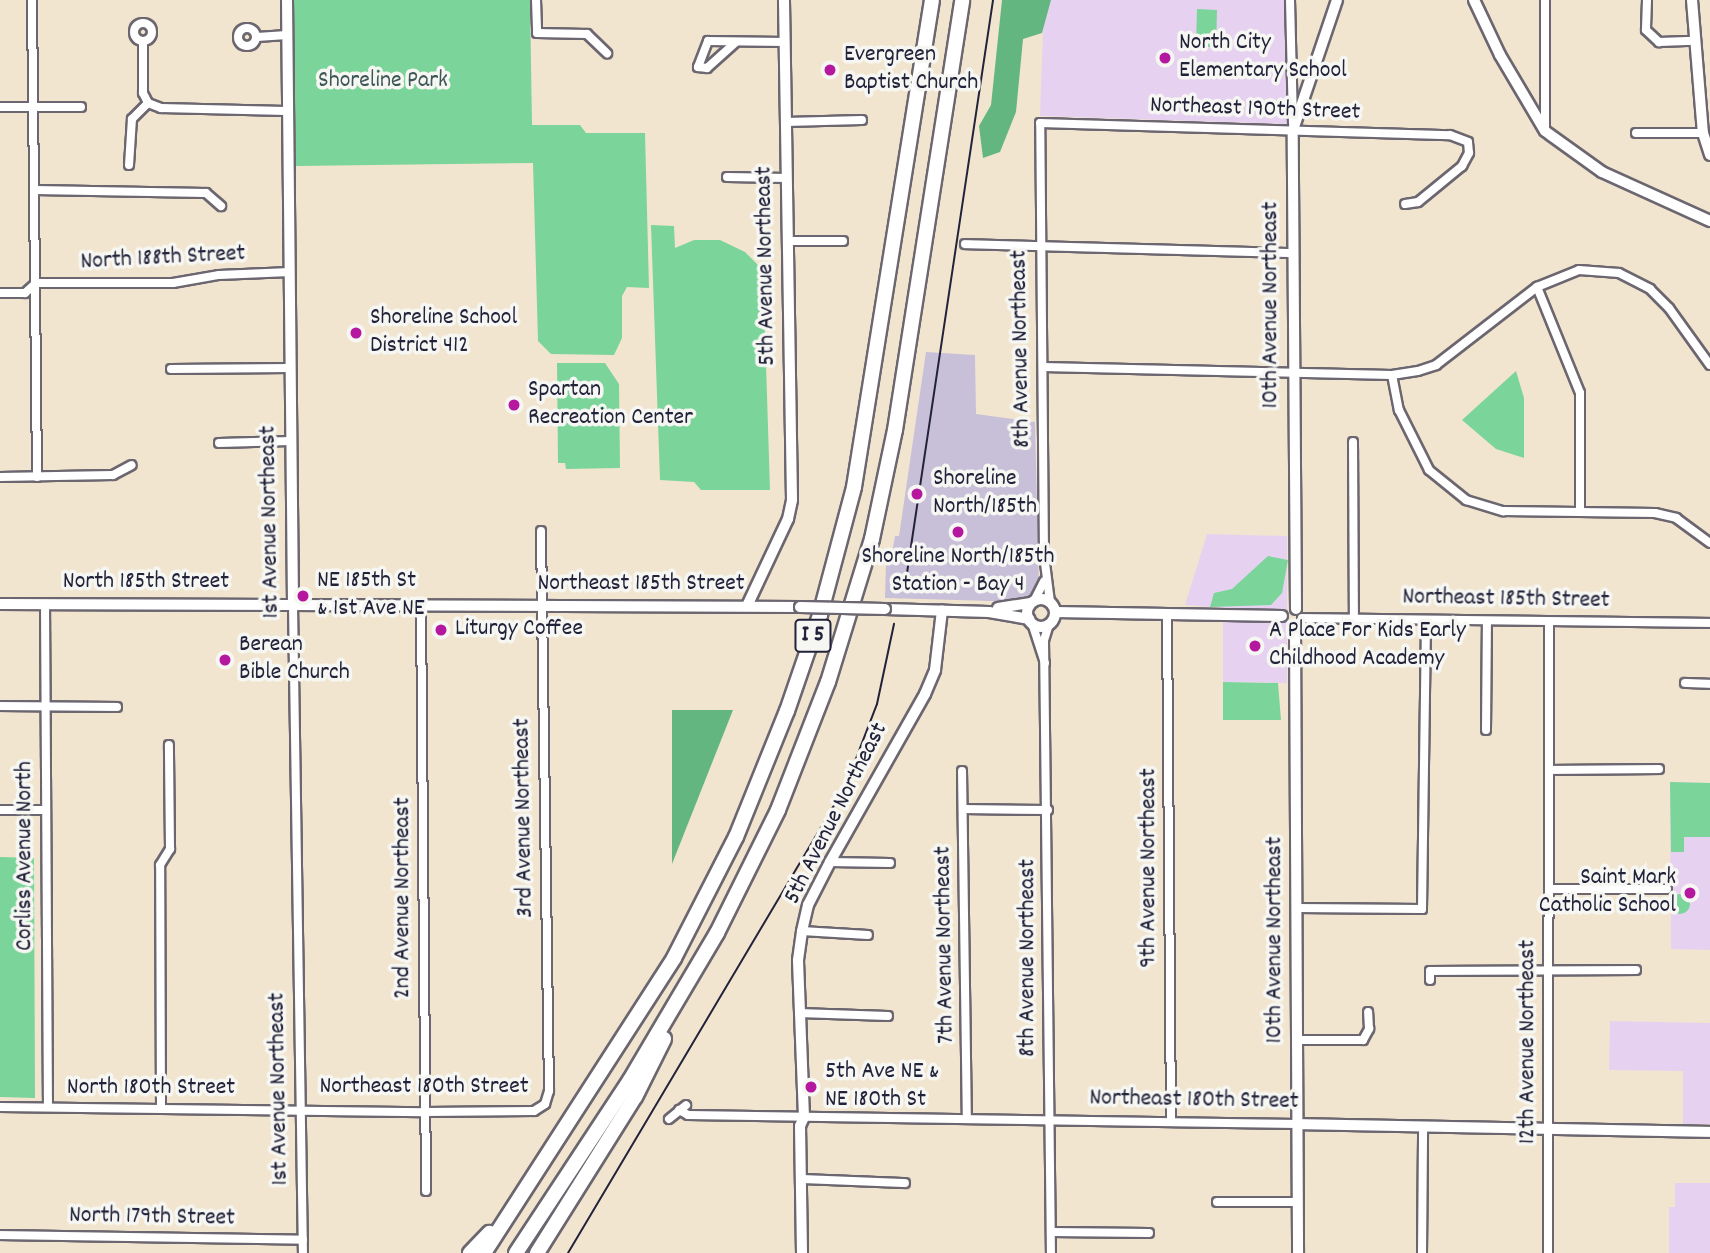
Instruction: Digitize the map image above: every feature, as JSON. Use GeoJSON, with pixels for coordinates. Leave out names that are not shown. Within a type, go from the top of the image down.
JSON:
{"type":"FeatureCollection","features":[{"type":"Feature","properties":{"kind":"highway","name":"I 5"},"geometry":{"type":"LineString","coordinates":[[484,1253],[633,1026],[690,928],[750,806],[795,690],[854,487],[932,0]]}},
{"type":"Feature","properties":{"kind":"highway","name":"I 5"},"geometry":{"type":"LineString","coordinates":[[516,1253],[683,992],[733,903],[791,778],[859,584],[895,430],[962,0]]}},
{"type":"Feature","properties":{"kind":"highway"},"geometry":{"type":"LineString","coordinates":[[537,1253],[648,1074],[683,992]]}},
{"type":"Feature","properties":{"kind":"highway"},"geometry":{"type":"LineString","coordinates":[[470,1253],[514,1207]]}},
{"type":"Feature","properties":{"kind":"street"},"geometry":{"type":"LineString","coordinates":[[32,0],[37,477]]}},
{"type":"Feature","properties":{"kind":"street","name":"1st Avenue Northeast"},"geometry":{"type":"LineString","coordinates":[[287,0],[290,441],[303,1253]]}},
{"type":"Feature","properties":{"kind":"street"},"geometry":{"type":"LineString","coordinates":[[536,0],[537,33],[587,34],[607,53]]}},
{"type":"Feature","properties":{"kind":"street","name":"5th Avenue Northeast"},"geometry":{"type":"LineString","coordinates":[[747,606],[788,519],[792,500],[784,0]]}},
{"type":"Feature","properties":{"kind":"street","name":"10th Avenue Northeast"},"geometry":{"type":"LineString","coordinates":[[1290,0],[1298,618],[1298,1253]]}},
{"type":"Feature","properties":{"kind":"street"},"geometry":{"type":"LineString","coordinates":[[1293,130],[1337,0]]}},
{"type":"Feature","properties":{"kind":"street"},"geometry":{"type":"LineString","coordinates":[[1474,0],[1500,55],[1545,131],[1602,172],[1710,221]]}},
{"type":"Feature","properties":{"kind":"street"},"geometry":{"type":"LineString","coordinates":[[1545,0],[1545,131]]}},
{"type":"Feature","properties":{"kind":"street"},"geometry":{"type":"LineString","coordinates":[[1647,0],[1646,30],[1658,42],[1694,41]]}},
{"type":"Feature","properties":{"kind":"street"},"geometry":{"type":"LineString","coordinates":[[1692,0],[1703,134],[1710,155]]}},
{"type":"Feature","properties":{"kind":"street"},"geometry":{"type":"LineString","coordinates":[[257,37],[287,35]]}},
{"type":"Feature","properties":{"kind":"street"},"geometry":{"type":"LineString","coordinates":[[143,41],[143,93],[148,103],[161,108],[286,111]]}},
{"type":"Feature","properties":{"kind":"street"},"geometry":{"type":"LineString","coordinates":[[736,42],[707,68],[698,67],[708,41],[785,43]]}},
{"type":"Feature","properties":{"kind":"street"},"geometry":{"type":"LineString","coordinates":[[128,165],[132,119],[148,103]]}},
{"type":"Feature","properties":{"kind":"street"},"geometry":{"type":"LineString","coordinates":[[0,107],[81,107]]}},
{"type":"Feature","properties":{"kind":"street"},"geometry":{"type":"LineString","coordinates":[[786,122],[862,120]]}},
{"type":"Feature","properties":{"kind":"street","name":"Northeast 190th Street"},"geometry":{"type":"LineString","coordinates":[[1040,122],[1450,135],[1468,142],[1469,153],[1462,166],[1418,202],[1405,204]]}},
{"type":"Feature","properties":{"kind":"street","name":"8th Avenue Northeast"},"geometry":{"type":"LineString","coordinates":[[1040,122],[1045,574],[1053,607]]}},
{"type":"Feature","properties":{"kind":"street"},"geometry":{"type":"LineString","coordinates":[[1636,133],[1703,134]]}},
{"type":"Feature","properties":{"kind":"street"},"geometry":{"type":"LineString","coordinates":[[727,177],[787,178]]}},
{"type":"Feature","properties":{"kind":"street"},"geometry":{"type":"LineString","coordinates":[[35,190],[206,193],[221,206]]}},
{"type":"Feature","properties":{"kind":"street"},"geometry":{"type":"LineString","coordinates":[[788,241],[843,241]]}},
{"type":"Feature","properties":{"kind":"street"},"geometry":{"type":"LineString","coordinates":[[965,244],[1293,253]]}},
{"type":"Feature","properties":{"kind":"street"},"geometry":{"type":"LineString","coordinates":[[1043,367],[1392,375],[1436,365],[1536,287],[1580,270],[1619,273],[1635,280],[1669,308],[1710,365]]}},
{"type":"Feature","properties":{"kind":"street","name":"North 188th Street"},"geometry":{"type":"LineString","coordinates":[[0,293],[25,293],[36,283],[173,283],[219,275],[290,272]]}},
{"type":"Feature","properties":{"kind":"street"},"geometry":{"type":"LineString","coordinates":[[1536,287],[1580,393],[1580,512]]}},
{"type":"Feature","properties":{"kind":"street"},"geometry":{"type":"LineString","coordinates":[[171,369],[290,368]]}},
{"type":"Feature","properties":{"kind":"street"},"geometry":{"type":"LineString","coordinates":[[1392,375],[1399,410],[1413,441],[1444,486],[1466,500],[1503,511],[1580,512],[1676,518],[1710,543]]}},
{"type":"Feature","properties":{"kind":"street"},"geometry":{"type":"LineString","coordinates":[[219,443],[290,441]]}},
{"type":"Feature","properties":{"kind":"street"},"geometry":{"type":"LineString","coordinates":[[1353,442],[1354,619]]}},
{"type":"Feature","properties":{"kind":"street"},"geometry":{"type":"LineString","coordinates":[[0,477],[113,475],[132,465]]}},
{"type":"Feature","properties":{"kind":"street","name":"3rd Avenue Northeast"},"geometry":{"type":"LineString","coordinates":[[541,531],[549,1091],[545,1104]]}},
{"type":"Feature","properties":{"kind":"street","name":"8th Avenue Northeast"},"geometry":{"type":"LineString","coordinates":[[1033,602],[1045,574]]}},
{"type":"Feature","properties":{"kind":"street"},"geometry":{"type":"LineString","coordinates":[[1030,621],[1033,602]]}},
{"type":"Feature","properties":{"kind":"street","name":"Northeast 185th Street"},"geometry":{"type":"LineString","coordinates":[[989,612],[1033,602],[1053,607]]}},
{"type":"Feature","properties":{"kind":"street","name":"North 185th Street"},"geometry":{"type":"LineString","coordinates":[[0,604],[293,605]]}},
{"type":"Feature","properties":{"kind":"street","name":"Corliss Avenue North"},"geometry":{"type":"LineString","coordinates":[[45,604],[44,810],[48,1107]]}},
{"type":"Feature","properties":{"kind":"street","name":"Northeast 185th Street"},"geometry":{"type":"LineString","coordinates":[[293,605],[747,606],[942,610],[989,612],[1049,624]]}},
{"type":"Feature","properties":{"kind":"street","name":"2nd Avenue Northeast"},"geometry":{"type":"LineString","coordinates":[[421,605],[426,1191]]}},
{"type":"Feature","properties":{"kind":"street"},"geometry":{"type":"LineString","coordinates":[[1049,624],[1053,607],[1298,618]]}},
{"type":"Feature","properties":{"kind":"street","name":"5th Avenue Northeast"},"geometry":{"type":"LineString","coordinates":[[802,1253],[800,1179],[804,1117],[799,1013],[802,931],[808,905],[830,862],[925,694],[935,670],[942,610]]}},
{"type":"Feature","properties":{"kind":"street","name":"9th Avenue Northeast"},"geometry":{"type":"LineString","coordinates":[[1167,614],[1171,1122]]}},
{"type":"Feature","properties":{"kind":"street"},"geometry":{"type":"LineString","coordinates":[[1282,616],[1286,627],[1298,618]]}},
{"type":"Feature","properties":{"kind":"street","name":"Northeast 185th Street"},"geometry":{"type":"LineString","coordinates":[[1298,618],[1710,623]]}},
{"type":"Feature","properties":{"kind":"street"},"geometry":{"type":"LineString","coordinates":[[1297,908],[1422,909],[1426,620]]}},
{"type":"Feature","properties":{"kind":"street","name":"8th Avenue Northeast"},"geometry":{"type":"LineString","coordinates":[[1030,621],[1045,663]]}},
{"type":"Feature","properties":{"kind":"street"},"geometry":{"type":"LineString","coordinates":[[1486,730],[1487,621]]}},
{"type":"Feature","properties":{"kind":"street","name":"12th Avenue Northeast"},"geometry":{"type":"LineString","coordinates":[[1548,1253],[1549,622]]}},
{"type":"Feature","properties":{"kind":"street","name":"8th Avenue Northeast"},"geometry":{"type":"LineString","coordinates":[[1049,624],[1044,640],[1051,1253]]}},
{"type":"Feature","properties":{"kind":"street"},"geometry":{"type":"LineString","coordinates":[[1685,683],[1710,684]]}},
{"type":"Feature","properties":{"kind":"street"},"geometry":{"type":"LineString","coordinates":[[0,706],[117,707]]}},
{"type":"Feature","properties":{"kind":"street"},"geometry":{"type":"LineString","coordinates":[[161,1108],[160,865],[170,849],[169,744]]}},
{"type":"Feature","properties":{"kind":"street"},"geometry":{"type":"LineString","coordinates":[[1550,770],[1659,769]]}},
{"type":"Feature","properties":{"kind":"street","name":"7th Avenue Northeast"},"geometry":{"type":"LineString","coordinates":[[962,771],[967,1119]]}},
{"type":"Feature","properties":{"kind":"street"},"geometry":{"type":"LineString","coordinates":[[963,809],[1048,810]]}},
{"type":"Feature","properties":{"kind":"street"},"geometry":{"type":"LineString","coordinates":[[0,810],[44,810]]}},
{"type":"Feature","properties":{"kind":"street"},"geometry":{"type":"LineString","coordinates":[[830,862],[890,863]]}},
{"type":"Feature","properties":{"kind":"street"},"geometry":{"type":"LineString","coordinates":[[1549,889],[1667,889]]}},
{"type":"Feature","properties":{"kind":"street"},"geometry":{"type":"LineString","coordinates":[[802,931],[868,935]]}},
{"type":"Feature","properties":{"kind":"street"},"geometry":{"type":"LineString","coordinates":[[1430,975],[1548,970],[1636,970]]}},
{"type":"Feature","properties":{"kind":"street"},"geometry":{"type":"LineString","coordinates":[[1297,1040],[1363,1040],[1369,1029],[1368,1012]]}},
{"type":"Feature","properties":{"kind":"street"},"geometry":{"type":"LineString","coordinates":[[799,1013],[888,1016]]}},
{"type":"Feature","properties":{"kind":"street","name":"Northeast 180th Street"},"geometry":{"type":"LineString","coordinates":[[302,1110],[534,1111],[545,1104]]}},
{"type":"Feature","properties":{"kind":"street","name":"North 180th Street"},"geometry":{"type":"LineString","coordinates":[[0,1107],[302,1110]]}},
{"type":"Feature","properties":{"kind":"street","name":"Northeast 180th Street"},"geometry":{"type":"LineString","coordinates":[[669,1119],[682,1107],[688,1115],[1710,1132]]}},
{"type":"Feature","properties":{"kind":"street"},"geometry":{"type":"LineString","coordinates":[[1422,1253],[1423,1126]]}},
{"type":"Feature","properties":{"kind":"street"},"geometry":{"type":"LineString","coordinates":[[800,1179],[905,1183]]}},
{"type":"Feature","properties":{"kind":"street"},"geometry":{"type":"LineString","coordinates":[[1217,1202],[1298,1202]]}},
{"type":"Feature","properties":{"kind":"street"},"geometry":{"type":"LineString","coordinates":[[1051,1232],[1149,1233]]}},
{"type":"Feature","properties":{"kind":"street","name":"North 179th Street"},"geometry":{"type":"LineString","coordinates":[[0,1235],[303,1240]]}},
{"type":"Feature","properties":{"kind":"shaded area","name":"North City Elementary School"},"geometry":{"type":"Polygon","coordinates":[[[1044,0],[1287,0],[1288,124],[1040,116],[1044,0]]]}},
{"type":"Feature","properties":{"kind":"shaded area"},"geometry":{"type":"Polygon","coordinates":[[[926,352],[975,355],[976,414],[1035,422],[1039,588],[1025,602],[885,598],[886,564],[890,564],[895,536],[899,536],[926,352]]]}},
{"type":"Feature","properties":{"kind":"shaded area"},"geometry":{"type":"Polygon","coordinates":[[[1207,534],[1287,536],[1287,683],[1223,682],[1223,608],[1185,605],[1207,534]]]}},
{"type":"Feature","properties":{"kind":"shaded area","name":"Saint Mark Catholic School"},"geometry":{"type":"Polygon","coordinates":[[[1670,782],[1710,783],[1710,950],[1671,949],[1670,782]]]}},
{"type":"Feature","properties":{"kind":"shaded area"},"geometry":{"type":"Polygon","coordinates":[[[1610,1021],[1710,1023],[1710,1124],[1683,1124],[1683,1071],[1609,1070],[1610,1021]]]}},
{"type":"Feature","properties":{"kind":"shaded area"},"geometry":{"type":"Polygon","coordinates":[[[1675,1183],[1710,1183],[1710,1253],[1669,1253],[1669,1207],[1675,1207],[1675,1183]]]}},
{"type":"Feature","properties":{"kind":"green space","name":"Shoreline Park"},"geometry":{"type":"Polygon","coordinates":[[[292,0],[530,0],[532,125],[580,125],[586,133],[645,133],[649,288],[627,287],[622,296],[622,338],[614,355],[551,354],[538,341],[533,163],[296,166],[292,0]]]}},
{"type":"Feature","properties":{"kind":"green space"},"geometry":{"type":"Polygon","coordinates":[[[1002,0],[1051,0],[1042,33],[1023,39],[1016,112],[1000,152],[983,158],[979,126],[991,105],[1002,0]]]}},
{"type":"Feature","properties":{"kind":"green space"},"geometry":{"type":"Polygon","coordinates":[[[1197,9],[1217,10],[1216,47],[1196,47],[1197,9]]]}},
{"type":"Feature","properties":{"kind":"green space"},"geometry":{"type":"Polygon","coordinates":[[[651,225],[674,226],[675,248],[694,240],[720,240],[745,252],[763,270],[770,490],[701,490],[694,482],[660,480],[651,225]]]}},
{"type":"Feature","properties":{"kind":"green space"},"geometry":{"type":"Polygon","coordinates":[[[557,363],[605,363],[619,384],[620,468],[566,469],[565,463],[558,463],[557,363]]]}},
{"type":"Feature","properties":{"kind":"green space"},"geometry":{"type":"Polygon","coordinates":[[[1516,371],[1524,398],[1524,458],[1496,449],[1462,420],[1516,371]]]}},
{"type":"Feature","properties":{"kind":"green space"},"geometry":{"type":"Polygon","coordinates":[[[1268,556],[1288,560],[1282,593],[1271,605],[1210,607],[1214,593],[1232,589],[1268,556]]]}},
{"type":"Feature","properties":{"kind":"green space"},"geometry":{"type":"Polygon","coordinates":[[[1223,682],[1278,683],[1281,720],[1223,720],[1223,682]]]}},
{"type":"Feature","properties":{"kind":"green space"},"geometry":{"type":"Polygon","coordinates":[[[672,710],[733,710],[672,864],[672,710]]]}},
{"type":"Feature","properties":{"kind":"green space"},"geometry":{"type":"Polygon","coordinates":[[[1670,782],[1710,783],[1710,837],[1684,837],[1684,852],[1671,852],[1670,782]]]}},
{"type":"Feature","properties":{"kind":"green space"},"geometry":{"type":"Polygon","coordinates":[[[0,857],[34,858],[35,1098],[0,1097],[0,857]]]}},
{"type":"Feature","properties":{"kind":"green space"},"geometry":{"type":"Polygon","coordinates":[[[1676,894],[1684,894],[1690,904],[1684,914],[1676,914],[1670,908],[1670,900],[1676,894]]]}},
{"type":"Feature","properties":{"kind":"tram line"},"geometry":{"type":"LineString","coordinates":[[907,573],[993,0]]}},
{"type":"Feature","properties":{"kind":"tram line"},"geometry":{"type":"LineString","coordinates":[[568,1253],[845,787],[877,704],[894,624]]}},
{"type":"Feature","properties":{"kind":"place","name":"North City Elementary School"},"geometry":{"type":"Point","coordinates":[1165,58]}},
{"type":"Feature","properties":{"kind":"place","name":"Evergreen Baptist Church"},"geometry":{"type":"Point","coordinates":[830,70]}},
{"type":"Feature","properties":{"kind":"place","name":"Shoreline School District 412"},"geometry":{"type":"Point","coordinates":[356,333]}},
{"type":"Feature","properties":{"kind":"place","name":"Spartan Recreation Center"},"geometry":{"type":"Point","coordinates":[514,405]}},
{"type":"Feature","properties":{"kind":"place","name":"Shoreline North/185th"},"geometry":{"type":"Point","coordinates":[917,494]}},
{"type":"Feature","properties":{"kind":"place","name":"Shoreline North/185th Station - Bay 4"},"geometry":{"type":"Point","coordinates":[958,532]}},
{"type":"Feature","properties":{"kind":"place","name":"NE 185th St & 1st Ave NE"},"geometry":{"type":"Point","coordinates":[303,596]}},
{"type":"Feature","properties":{"kind":"place","name":"Liturgy Coffee"},"geometry":{"type":"Point","coordinates":[441,630]}},
{"type":"Feature","properties":{"kind":"place","name":"A Place For Kids Early Childhood Academy"},"geometry":{"type":"Point","coordinates":[1255,646]}},
{"type":"Feature","properties":{"kind":"place","name":"Berean Bible Church"},"geometry":{"type":"Point","coordinates":[225,660]}},
{"type":"Feature","properties":{"kind":"place","name":"Saint Mark Catholic School"},"geometry":{"type":"Point","coordinates":[1690,893]}},
{"type":"Feature","properties":{"kind":"place","name":"5th Ave NE & NE 180th St"},"geometry":{"type":"Point","coordinates":[811,1087]}}]}
